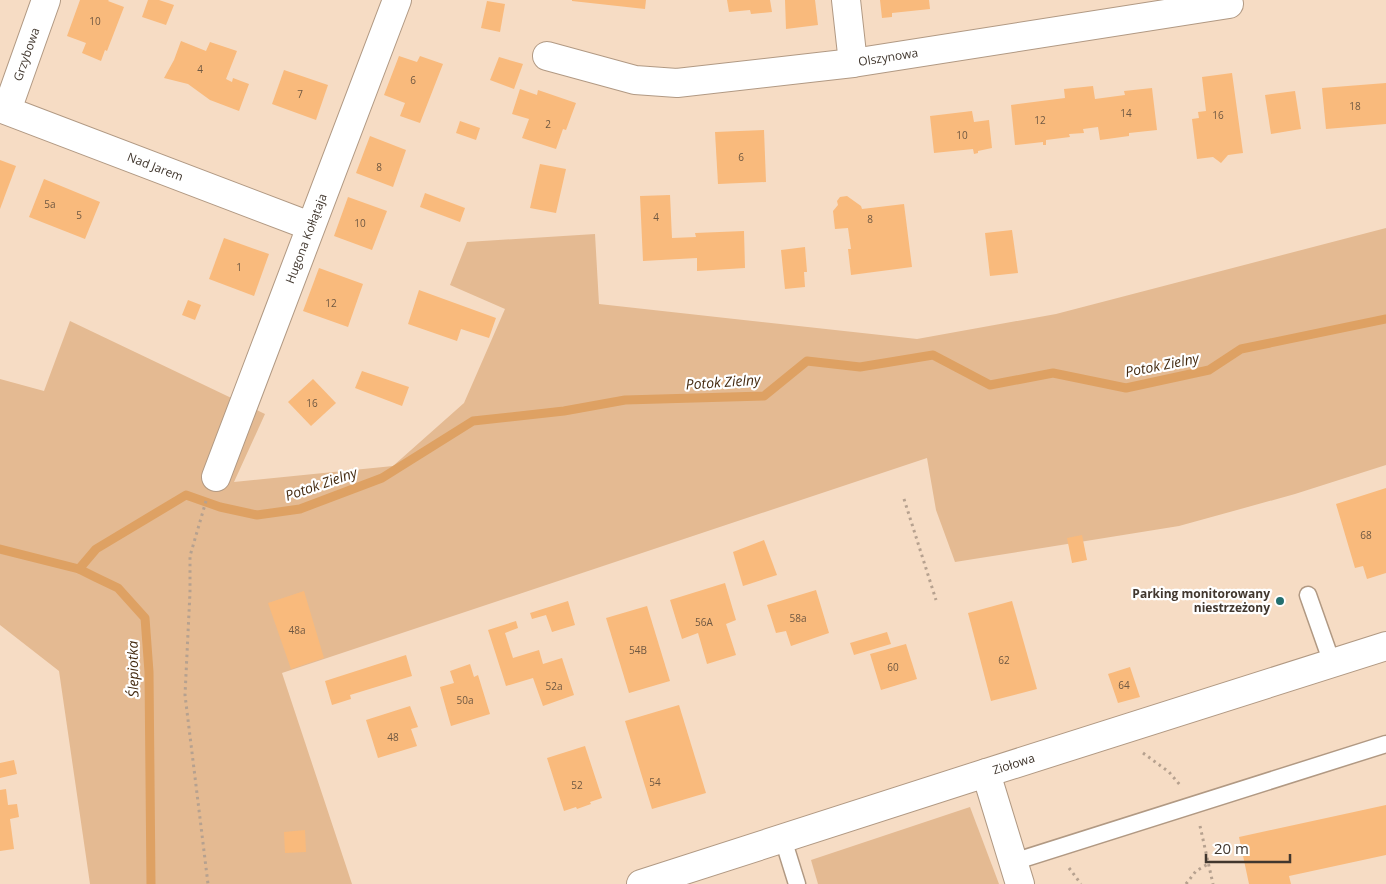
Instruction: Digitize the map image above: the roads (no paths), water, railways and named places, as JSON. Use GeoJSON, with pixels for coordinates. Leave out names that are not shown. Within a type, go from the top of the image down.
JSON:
{"type":"FeatureCollection","features":[{"type":"Feature","properties":{"kind":"street","name":"Grzybowa"},"geometry":{"type":"LineString","coordinates":[[3,109],[46,0]]}},
{"type":"Feature","properties":{"kind":"street","name":"Hugona Kołłątaja"},"geometry":{"type":"LineString","coordinates":[[212,487],[397,0]]}},
{"type":"Feature","properties":{"kind":"street"},"geometry":{"type":"LineString","coordinates":[[846,0],[853,63]]}},
{"type":"Feature","properties":{"kind":"street","name":"Olszynowa"},"geometry":{"type":"LineString","coordinates":[[547,56],[635,80],[677,83],[853,63],[1230,4]]}},
{"type":"Feature","properties":{"kind":"street","name":"Nad Jarem"},"geometry":{"type":"LineString","coordinates":[[3,109],[310,226]]}},
{"type":"Feature","properties":{"kind":"street","name":"Ziołowa"},"geometry":{"type":"LineString","coordinates":[[641,884],[1386,646]]}},
{"type":"Feature","properties":{"kind":"street"},"geometry":{"type":"LineString","coordinates":[[986,773],[1017,873]]}},
{"type":"Feature","properties":{"kind":"lane"},"geometry":{"type":"LineString","coordinates":[[1308,595],[1332,663]]}},
{"type":"Feature","properties":{"kind":"lane"},"geometry":{"type":"LineString","coordinates":[[1017,873],[1195,804],[1386,744]]}},
{"type":"Feature","properties":{"kind":"lane"},"geometry":{"type":"LineString","coordinates":[[783,839],[796,884]]}},
{"type":"Feature","properties":{"kind":"waterway","name":"Potok Zielny"},"geometry":{"type":"LineString","coordinates":[[79,569],[96,549],[186,495],[220,507],[257,515],[300,509],[382,478],[473,421],[564,411],[625,400],[764,396],[807,361],[860,367],[933,355],[990,385],[1053,373],[1126,388],[1209,370],[1241,349],[1386,319]]}},
{"type":"Feature","properties":{"kind":"waterway","name":"Ślepiotka"},"geometry":{"type":"LineString","coordinates":[[0,549],[79,569],[118,588],[145,618],[149,672],[151,884]]}},
{"type":"Feature","properties":{"kind":"place","name":"Parking monitorowany niestrzeżony"},"geometry":{"type":"Point","coordinates":[1280,601]}}]}
